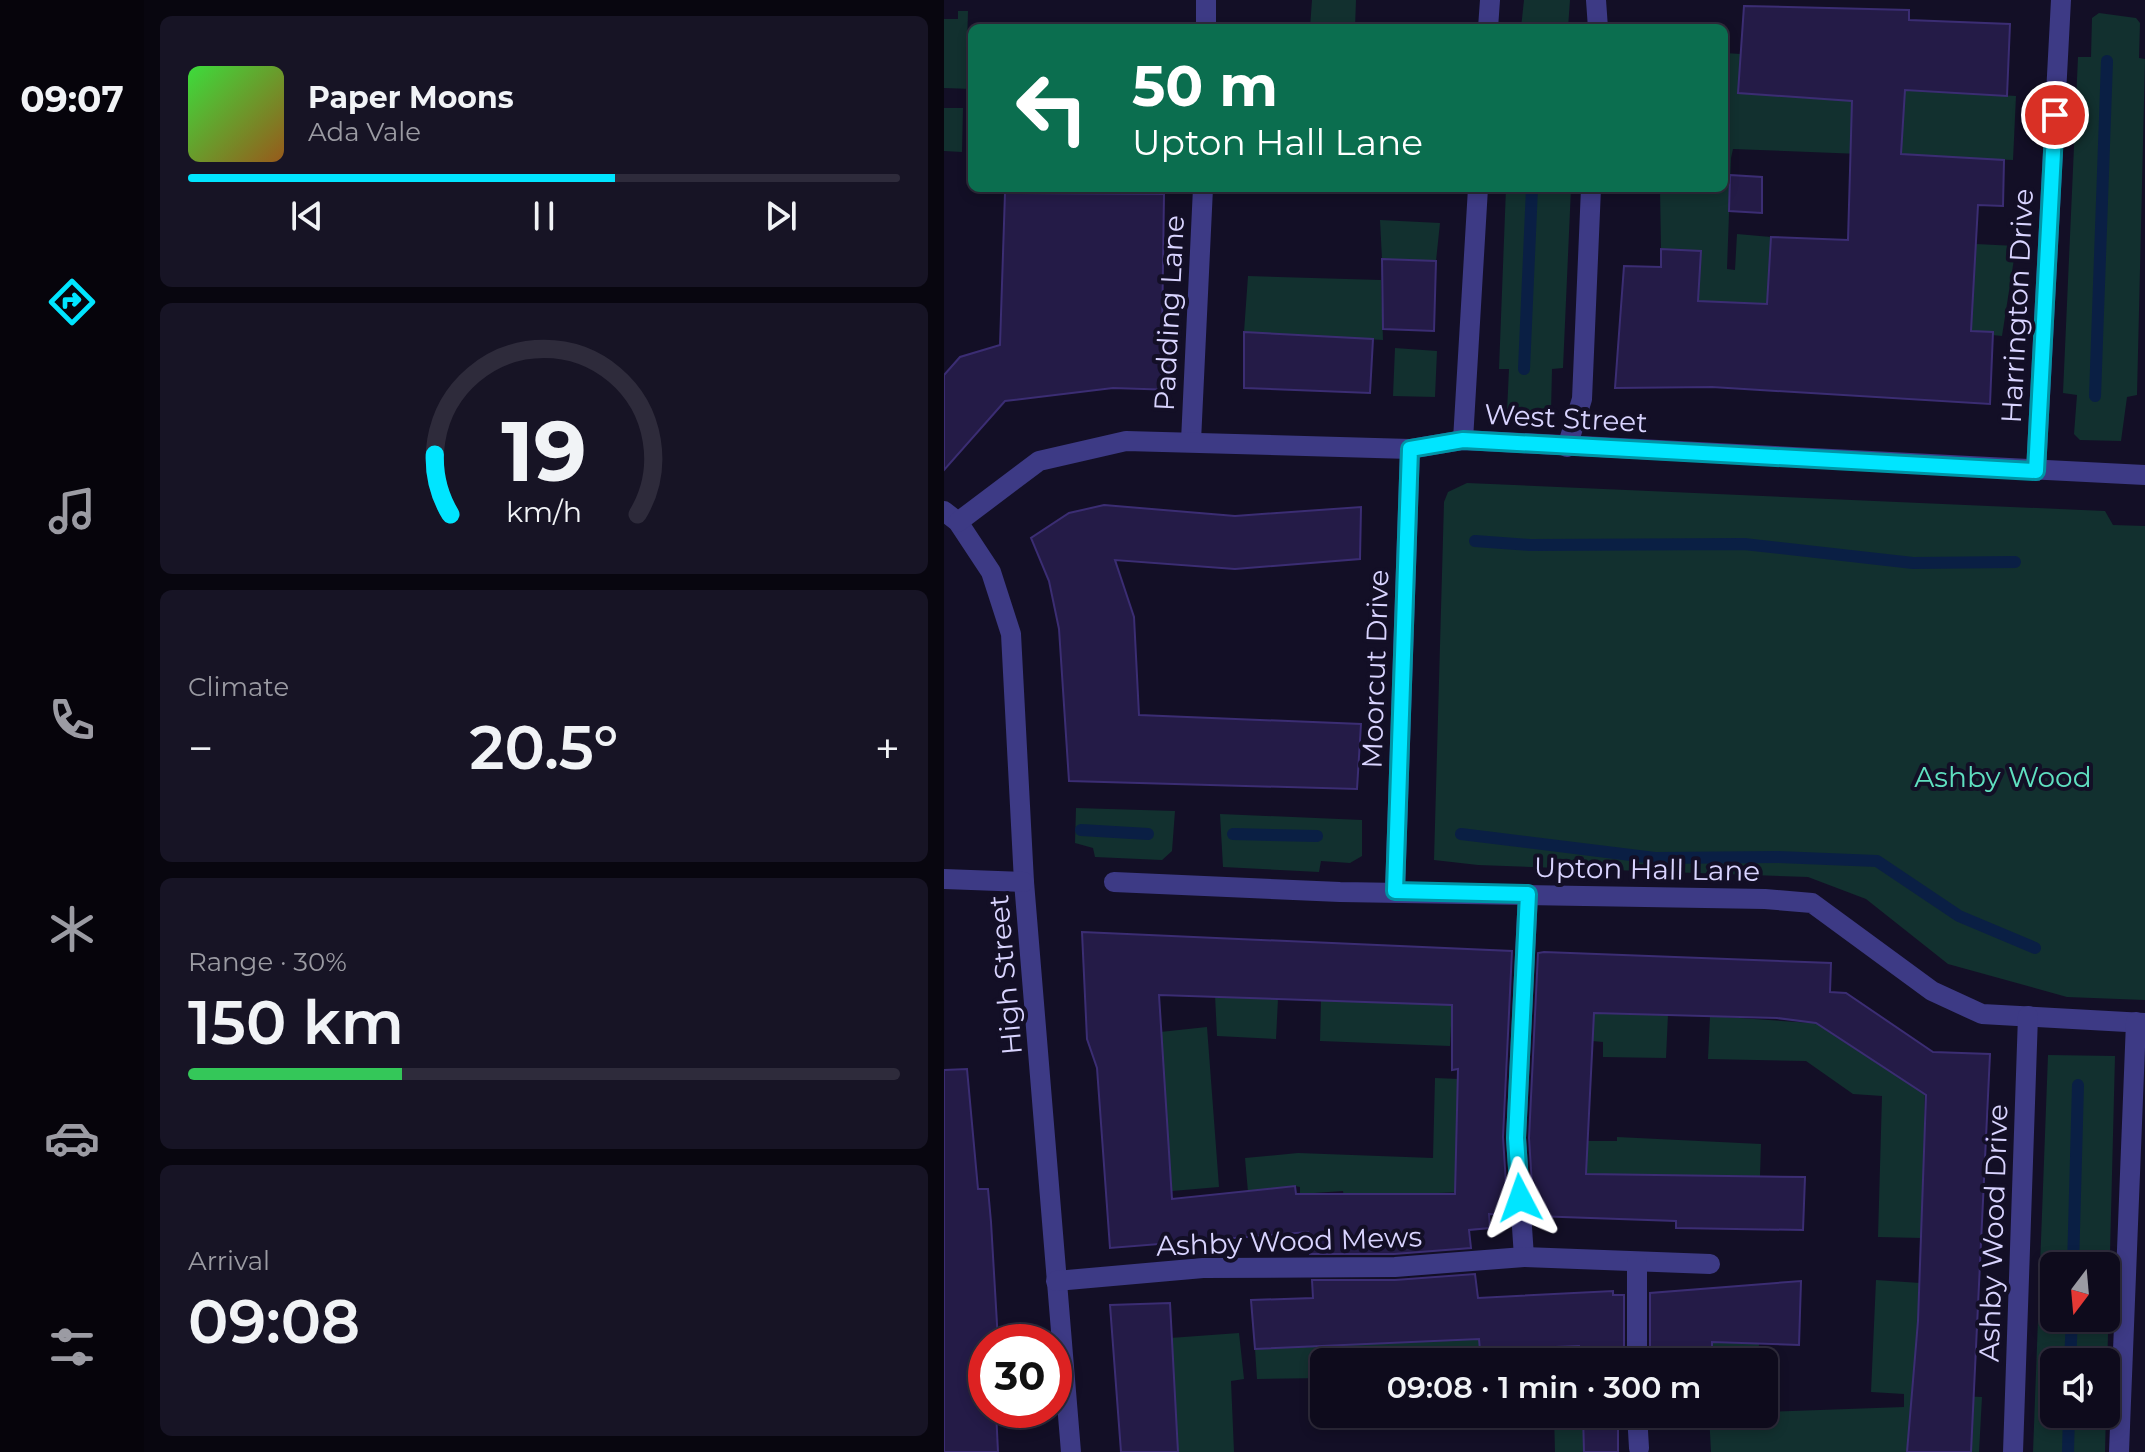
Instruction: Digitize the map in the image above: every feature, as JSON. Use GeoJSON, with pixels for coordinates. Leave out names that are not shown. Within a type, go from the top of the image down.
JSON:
{"type":"FeatureCollection","features":[{"type":"Feature","properties":{"kind":"street"},"geometry":{"type":"LineString","coordinates":[[1206,0],[1206,24]]}},
{"type":"Feature","properties":{"kind":"street"},"geometry":{"type":"LineString","coordinates":[[1488,24],[1490,0]]}},
{"type":"Feature","properties":{"kind":"street"},"geometry":{"type":"LineString","coordinates":[[1596,0],[1598,24]]}},
{"type":"Feature","properties":{"kind":"street","name":"Harrington Drive"},"geometry":{"type":"LineString","coordinates":[[2036,471],[2061,0]]}},
{"type":"Feature","properties":{"kind":"street","name":"Padding Lane"},"geometry":{"type":"LineString","coordinates":[[1191,441],[1203,192]]}},
{"type":"Feature","properties":{"kind":"street"},"geometry":{"type":"LineString","coordinates":[[1463,440],[1478,192]]}},
{"type":"Feature","properties":{"kind":"street"},"geometry":{"type":"LineString","coordinates":[[1567,447],[1582,399],[1591,192]]}},
{"type":"Feature","properties":{"kind":"street","name":"West Street"},"geometry":{"type":"LineString","coordinates":[[951,517],[1039,461],[1126,441],[1410,449],[1463,440],[2145,475]]}},
{"type":"Feature","properties":{"kind":"street","name":"Moorcut Drive"},"geometry":{"type":"LineString","coordinates":[[1395,891],[1410,449]]}},
{"type":"Feature","properties":{"kind":"street","name":"High Street"},"geometry":{"type":"LineString","coordinates":[[951,517],[991,572],[1011,634],[1024,882],[1071,1452]]}},
{"type":"Feature","properties":{"kind":"street"},"geometry":{"type":"LineString","coordinates":[[944,879],[1024,882]]}},
{"type":"Feature","properties":{"kind":"street","name":"Upton Hall Lane"},"geometry":{"type":"LineString","coordinates":[[1114,882],[1765,899],[1812,903],[1932,991],[1982,1014],[2140,1022]]}},
{"type":"Feature","properties":{"kind":"street"},"geometry":{"type":"LineString","coordinates":[[1524,1257],[1516,1138],[1528,894]]}},
{"type":"Feature","properties":{"kind":"street","name":"Ashby Wood Drive"},"geometry":{"type":"LineString","coordinates":[[2013,1452],[2028,1016]]}},
{"type":"Feature","properties":{"kind":"street"},"geometry":{"type":"LineString","coordinates":[[2119,1452],[2140,1022]]}},
{"type":"Feature","properties":{"kind":"street","name":"Ashby Wood Mews"},"geometry":{"type":"LineString","coordinates":[[1056,1281],[1203,1268],[1395,1267],[1524,1257],[1710,1264]]}},
{"type":"Feature","properties":{"kind":"street"},"geometry":{"type":"LineString","coordinates":[[1637,1262],[1637,1348]]}},
{"type":"Feature","properties":{"kind":"street"},"geometry":{"type":"LineString","coordinates":[[1638,1428],[1639,1448]]}},
{"type":"Feature","properties":{"kind":"green space"},"geometry":{"type":"Polygon","coordinates":[[[1312,0],[1356,0],[1355,24],[1310,24],[1312,0]]]}},
{"type":"Feature","properties":{"kind":"green space"},"geometry":{"type":"Polygon","coordinates":[[[1524,0],[1570,0],[1568,24],[1521,24],[1524,0]]]}},
{"type":"Feature","properties":{"kind":"green space"},"geometry":{"type":"Polygon","coordinates":[[[958,11],[968,11],[968,89],[944,88],[944,19],[958,19],[958,11]]]}},
{"type":"Feature","properties":{"kind":"green space"},"geometry":{"type":"Polygon","coordinates":[[[2099,13],[2136,18],[2140,23],[2139,58],[2145,59],[2137,395],[2127,397],[2121,441],[2080,440],[2074,434],[2077,395],[2063,393],[2078,57],[2091,57],[2092,18],[2099,13]]]}},
{"type":"Feature","properties":{"kind":"green space"},"geometry":{"type":"Polygon","coordinates":[[[1728,53],[1741,54],[1739,93],[1769,95],[1804,61],[1803,98],[1904,101],[1905,89],[2016,96],[2013,160],[1733,149],[1731,158],[1727,269],[1735,270],[1737,234],[1771,237],[1769,275],[1974,281],[1976,244],[2016,246],[2002,336],[1932,329],[1773,304],[1735,303],[1735,343],[1622,296],[1699,288],[1701,251],[1661,249],[1660,192],[1728,192],[1728,53]]]}},
{"type":"Feature","properties":{"kind":"green space"},"geometry":{"type":"Polygon","coordinates":[[[944,108],[963,108],[962,152],[944,151],[944,108]]]}},
{"type":"Feature","properties":{"kind":"green space"},"geometry":{"type":"Polygon","coordinates":[[[1506,192],[1571,192],[1563,368],[1552,369],[1551,412],[1545,417],[1507,412],[1509,369],[1499,369],[1506,192]]]}},
{"type":"Feature","properties":{"kind":"green space"},"geometry":{"type":"Polygon","coordinates":[[[1380,220],[1440,223],[1436,261],[1382,259],[1380,220]]]}},
{"type":"Feature","properties":{"kind":"green space"},"geometry":{"type":"Polygon","coordinates":[[[1248,276],[1381,280],[1383,340],[1244,332],[1248,276]]]}},
{"type":"Feature","properties":{"kind":"green space"},"geometry":{"type":"Polygon","coordinates":[[[1395,348],[1437,351],[1435,397],[1393,396],[1395,348]]]}},
{"type":"Feature","properties":{"kind":"green space","name":"Ashby Wood"},"geometry":{"type":"Polygon","coordinates":[[[1467,483],[2105,511],[2113,525],[2145,526],[2145,1000],[2067,997],[1948,964],[1866,899],[1808,877],[1478,865],[1434,860],[1444,502],[1448,492],[1467,483]]]}},
{"type":"Feature","properties":{"kind":"green space"},"geometry":{"type":"Polygon","coordinates":[[[1076,808],[1175,811],[1172,851],[1162,860],[1095,857],[1093,848],[1075,843],[1076,808]]]}},
{"type":"Feature","properties":{"kind":"green space"},"geometry":{"type":"Polygon","coordinates":[[[1220,814],[1362,820],[1362,856],[1350,863],[1321,861],[1319,872],[1223,867],[1220,814]]]}},
{"type":"Feature","properties":{"kind":"green space"},"geometry":{"type":"Polygon","coordinates":[[[1215,995],[1278,999],[1276,1039],[1217,1036],[1215,995]]]}},
{"type":"Feature","properties":{"kind":"green space"},"geometry":{"type":"Polygon","coordinates":[[[1321,1000],[1452,1005],[1450,1046],[1320,1041],[1321,1000]]]}},
{"type":"Feature","properties":{"kind":"green space"},"geometry":{"type":"Polygon","coordinates":[[[1815,1005],[1826,1030],[1898,1077],[1925,1085],[1922,1238],[1878,1237],[1882,1096],[1853,1094],[1806,1061],[1708,1059],[1710,1016],[1812,1023],[1815,1005]]]}},
{"type":"Feature","properties":{"kind":"green space"},"geometry":{"type":"Polygon","coordinates":[[[1593,1012],[1668,1014],[1666,1058],[1603,1057],[1603,1042],[1592,1041],[1593,1012]]]}},
{"type":"Feature","properties":{"kind":"green space"},"geometry":{"type":"Polygon","coordinates":[[[1207,1027],[1219,1187],[1172,1191],[1160,1032],[1207,1027]]]}},
{"type":"Feature","properties":{"kind":"green space"},"geometry":{"type":"Polygon","coordinates":[[[2048,1055],[2115,1056],[2110,1252],[2041,1252],[2048,1055]]]}},
{"type":"Feature","properties":{"kind":"green space"},"geometry":{"type":"Polygon","coordinates":[[[1435,1078],[1459,1079],[1455,1169],[1487,1191],[1344,1197],[1343,1191],[1300,1194],[1300,1187],[1295,1186],[1248,1192],[1245,1158],[1298,1153],[1433,1158],[1435,1078]]]}},
{"type":"Feature","properties":{"kind":"green space"},"geometry":{"type":"Polygon","coordinates":[[[1617,1137],[1761,1144],[1760,1176],[1586,1174],[1586,1141],[1617,1141],[1617,1137]]]}},
{"type":"Feature","properties":{"kind":"green space"},"geometry":{"type":"Polygon","coordinates":[[[2040,1267],[2040,1332],[2108,1332],[2108,1348],[2040,1348],[2040,1428],[2106,1428],[2105,1452],[2033,1452],[2040,1267]]]}},
{"type":"Feature","properties":{"kind":"green space"},"geometry":{"type":"Polygon","coordinates":[[[1876,1280],[1920,1283],[1934,1395],[1982,1397],[1979,1452],[1711,1452],[1710,1428],[1778,1428],[1778,1412],[1904,1407],[1904,1394],[1871,1392],[1876,1280]]]}},
{"type":"Feature","properties":{"kind":"green space"},"geometry":{"type":"Polygon","coordinates":[[[1239,1333],[1244,1379],[1231,1381],[1234,1452],[1178,1452],[1170,1338],[1239,1333]]]}},
{"type":"Feature","properties":{"kind":"green space"},"geometry":{"type":"Polygon","coordinates":[[[1479,1339],[1480,1348],[1310,1348],[1310,1378],[1257,1379],[1255,1349],[1479,1339]]]}},
{"type":"Feature","properties":{"kind":"green space"},"geometry":{"type":"Polygon","coordinates":[[[1712,1342],[1759,1344],[1759,1348],[1712,1348],[1712,1342]]]}},
{"type":"Feature","properties":{"kind":"green space"},"geometry":{"type":"Polygon","coordinates":[[[1579,1346],[1579,1348],[1530,1348],[1579,1346]]]}},
{"type":"Feature","properties":{"kind":"green space"},"geometry":{"type":"Polygon","coordinates":[[[1554,1428],[1583,1428],[1584,1452],[1555,1452],[1554,1428]]]}},
{"type":"Feature","properties":{"kind":"building"},"geometry":{"type":"Polygon","coordinates":[[[1744,6],[1909,10],[1909,20],[2010,24],[2007,96],[1905,90],[1901,154],[2004,160],[2003,206],[1978,205],[1971,331],[1993,332],[1990,404],[1712,387],[1615,388],[1624,266],[1661,267],[1661,249],[1701,251],[1698,301],[1767,304],[1771,237],[1848,240],[1852,101],[1738,93],[1744,6]]]}},
{"type":"Feature","properties":{"kind":"building"},"geometry":{"type":"Polygon","coordinates":[[[1730,175],[1762,177],[1762,213],[1729,211],[1730,175]]]}},
{"type":"Feature","properties":{"kind":"building"},"geometry":{"type":"Polygon","coordinates":[[[1005,193],[1164,194],[1162,334],[1176,334],[1174,390],[1113,388],[1005,401],[944,470],[944,375],[960,357],[1000,345],[1005,193]]]}},
{"type":"Feature","properties":{"kind":"building"},"geometry":{"type":"Polygon","coordinates":[[[1382,259],[1436,261],[1434,331],[1383,329],[1382,259]]]}},
{"type":"Feature","properties":{"kind":"building"},"geometry":{"type":"Polygon","coordinates":[[[1244,332],[1373,339],[1370,393],[1244,388],[1244,332]]]}},
{"type":"Feature","properties":{"kind":"building"},"geometry":{"type":"Polygon","coordinates":[[[1104,505],[1235,516],[1361,507],[1360,559],[1235,569],[1115,560],[1134,617],[1139,715],[1361,724],[1357,789],[1069,781],[1059,629],[1049,581],[1031,538],[1069,513],[1104,505]]]}},
{"type":"Feature","properties":{"kind":"building"},"geometry":{"type":"Polygon","coordinates":[[[1082,932],[1512,951],[1503,1137],[1508,1215],[1489,1214],[1490,1228],[1469,1230],[1471,1248],[1394,1254],[1310,1254],[1308,1232],[1110,1248],[1097,1068],[1087,1039],[1082,932]],[[1159,995],[1172,1199],[1295,1186],[1296,1194],[1455,1194],[1458,1069],[1452,1070],[1452,1005],[1159,995]]]}},
{"type":"Feature","properties":{"kind":"building"},"geometry":{"type":"Polygon","coordinates":[[[1538,953],[1831,963],[1830,992],[1846,993],[1933,1052],[1990,1054],[1971,1452],[1907,1452],[1918,1321],[1926,1095],[1816,1023],[1777,1018],[1594,1013],[1586,1174],[1805,1177],[1803,1230],[1676,1228],[1676,1221],[1534,1216],[1529,1138],[1538,953]]]}},
{"type":"Feature","properties":{"kind":"building"},"geometry":{"type":"Polygon","coordinates":[[[967,1069],[978,1189],[988,1189],[997,1324],[968,1324],[968,1428],[997,1428],[998,1452],[944,1452],[944,1070],[967,1069]]]}},
{"type":"Feature","properties":{"kind":"building"},"geometry":{"type":"Polygon","coordinates":[[[1475,1274],[1478,1298],[1613,1291],[1613,1295],[1624,1295],[1624,1348],[1480,1348],[1479,1339],[1255,1349],[1251,1300],[1313,1298],[1312,1280],[1395,1280],[1475,1274]]]}},
{"type":"Feature","properties":{"kind":"building"},"geometry":{"type":"Polygon","coordinates":[[[1801,1281],[1799,1345],[1712,1342],[1712,1348],[1650,1348],[1650,1293],[1801,1281]]]}},
{"type":"Feature","properties":{"kind":"building"},"geometry":{"type":"Polygon","coordinates":[[[1170,1303],[1178,1452],[1121,1452],[1110,1305],[1170,1303]]]}},
{"type":"Feature","properties":{"kind":"building"},"geometry":{"type":"Polygon","coordinates":[[[1583,1428],[1618,1428],[1618,1452],[1584,1452],[1583,1428]]]}},
{"type":"Feature","properties":{"kind":"waterway"},"geometry":{"type":"LineString","coordinates":[[2095,396],[2107,61]]}},
{"type":"Feature","properties":{"kind":"waterway"},"geometry":{"type":"LineString","coordinates":[[1524,369],[1532,192]]}},
{"type":"Feature","properties":{"kind":"waterway"},"geometry":{"type":"LineString","coordinates":[[1475,541],[1530,545],[1744,544],[1913,563],[2015,562]]}},
{"type":"Feature","properties":{"kind":"waterway"},"geometry":{"type":"LineString","coordinates":[[1081,830],[1148,834]]}},
{"type":"Feature","properties":{"kind":"waterway"},"geometry":{"type":"LineString","coordinates":[[1233,834],[1317,836]]}},
{"type":"Feature","properties":{"kind":"waterway"},"geometry":{"type":"LineString","coordinates":[[1461,834],[1655,858],[1778,857],[1877,861],[1959,916],[2035,948]]}},
{"type":"Feature","properties":{"kind":"waterway"},"geometry":{"type":"LineString","coordinates":[[2073,1252],[2078,1085]]}},
{"type":"Feature","properties":{"kind":"waterway"},"geometry":{"type":"LineString","coordinates":[[2071,1332],[2071,1348]]}},
{"type":"Feature","properties":{"kind":"waterway"},"geometry":{"type":"LineString","coordinates":[[2068,1452],[2069,1428]]}},
{"type":"Feature","properties":{"kind":"route"},"geometry":{"type":"LineString","coordinates":[[1520,1198],[1516,1138],[1528,894],[1395,891],[1410,449],[1463,440],[2036,471],[2055,115]]}}]}
